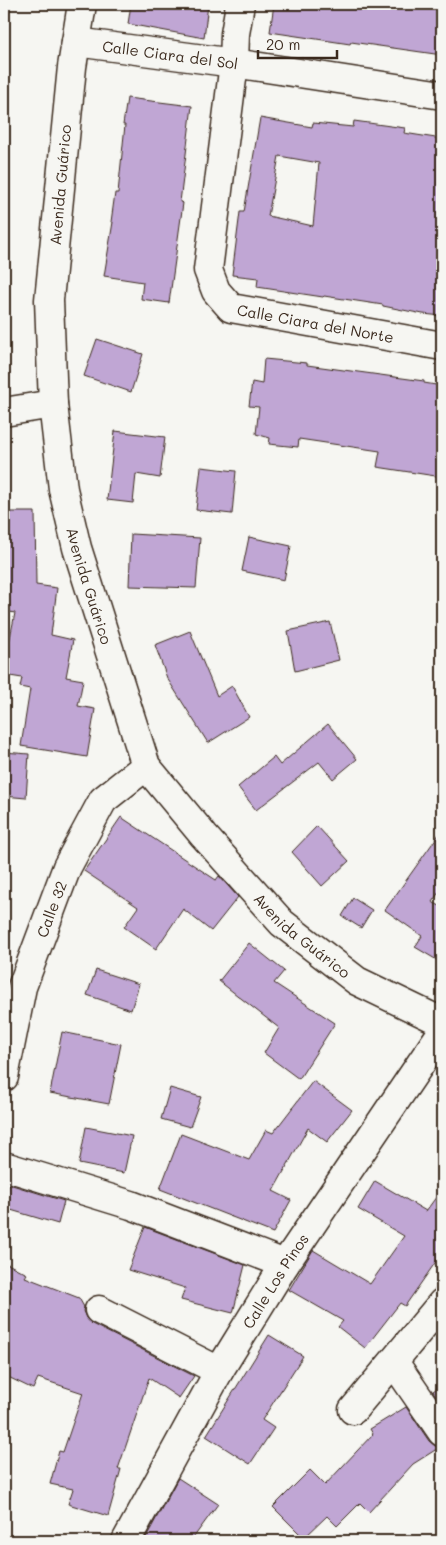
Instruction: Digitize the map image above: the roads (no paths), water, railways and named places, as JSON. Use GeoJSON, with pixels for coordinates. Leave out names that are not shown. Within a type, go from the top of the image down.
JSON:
{"type":"FeatureCollection","features":[{"type":"Feature","properties":{"kind":"street","name":"Avenida Guárico"},"geometry":{"type":"LineString","coordinates":[[82,4],[72,67],[50,300],[53,404],[63,489],[78,548],[146,766],[204,836],[282,923],[357,981],[442,1022]]}},
{"type":"Feature","properties":{"kind":"street","name":"Calle Ciara del Norte"},"geometry":{"type":"LineString","coordinates":[[240,4],[208,270],[216,292],[231,308],[442,346]]}},
{"type":"Feature","properties":{"kind":"street","name":"Calle Ciara del Sol"},"geometry":{"type":"LineString","coordinates":[[76,42],[234,63],[442,95]]}},
{"type":"Feature","properties":{"kind":"street"},"geometry":{"type":"LineString","coordinates":[[4,412],[53,404]]}},
{"type":"Feature","properties":{"kind":"street","name":"Calle 32"},"geometry":{"type":"LineString","coordinates":[[4,1077],[13,982],[67,867],[103,800],[146,766]]}},
{"type":"Feature","properties":{"kind":"street","name":"Calle Los Pinos"},"geometry":{"type":"LineString","coordinates":[[126,1541],[219,1371],[285,1264],[442,1032]]}},
{"type":"Feature","properties":{"kind":"street"},"geometry":{"type":"LineString","coordinates":[[4,1166],[131,1205],[285,1264]]}},
{"type":"Feature","properties":{"kind":"street"},"geometry":{"type":"LineString","coordinates":[[354,1410],[442,1302]]}},
{"type":"Feature","properties":{"kind":"street"},"geometry":{"type":"LineString","coordinates":[[99,1310],[219,1371]]}},
{"type":"Feature","properties":{"kind":"street"},"geometry":{"type":"LineString","coordinates":[[394,1362],[442,1432]]}}]}
